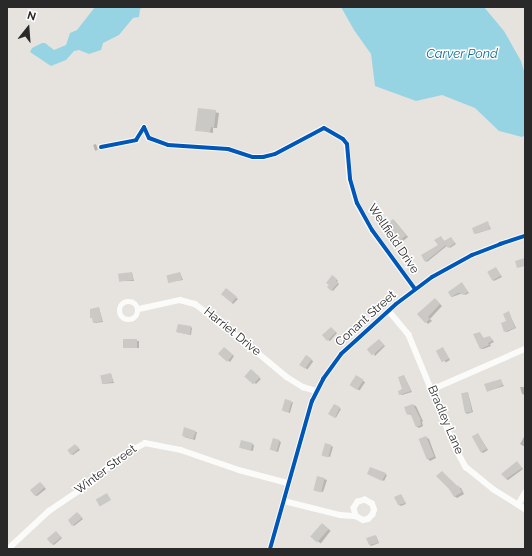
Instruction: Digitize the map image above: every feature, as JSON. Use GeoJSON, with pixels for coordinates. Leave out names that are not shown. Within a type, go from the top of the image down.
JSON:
{"type":"FeatureCollection","features":[{"type":"Feature","properties":{"kind":"street","name":"Wellfield Drive"},"geometry":{"type":"LineString","coordinates":[[100,147],[136,140],[144,127],[149,138],[168,144],[228,149],[253,157],[263,157],[275,154],[324,128],[343,139],[347,144],[350,179],[357,203],[372,230],[415,289]]}},
{"type":"Feature","properties":{"kind":"street","name":"Conant Street"},"geometry":{"type":"LineString","coordinates":[[270,549],[316,391],[341,354],[415,289],[461,260],[500,244],[525,236]]}},
{"type":"Feature","properties":{"kind":"street","name":"Harriet Drive"},"geometry":{"type":"LineString","coordinates":[[139,309],[180,300],[195,304],[233,332],[286,377],[303,387],[316,391]]}},
{"type":"Feature","properties":{"kind":"street","name":"Bradley Lane"},"geometry":{"type":"LineString","coordinates":[[389,311],[409,335],[456,450],[466,467],[493,489],[525,509]]}},
{"type":"Feature","properties":{"kind":"street"},"geometry":{"type":"LineString","coordinates":[[431,390],[525,349]]}},
{"type":"Feature","properties":{"kind":"street","name":"Winter Street"},"geometry":{"type":"LineString","coordinates":[[8,549],[49,511],[83,488],[126,453],[145,443],[170,447],[239,470],[288,483]]}},
{"type":"Feature","properties":{"kind":"street"},"geometry":{"type":"LineString","coordinates":[[518,504],[525,493]]}},
{"type":"Feature","properties":{"kind":"street"},"geometry":{"type":"LineString","coordinates":[[284,501],[340,516],[356,516]]}},
{"type":"Feature","properties":{"kind":"water"},"geometry":{"type":"Polygon","coordinates":[[[95,7],[144,7],[140,9],[139,17],[133,18],[119,35],[103,43],[101,50],[89,54],[79,50],[74,51],[66,60],[51,66],[30,52],[32,48],[42,43],[45,43],[54,50],[66,45],[70,33],[77,30],[95,7]]]}},
{"type":"Feature","properties":{"kind":"water","name":"Carver Pond"},"geometry":{"type":"Polygon","coordinates":[[[341,7],[484,7],[504,31],[521,61],[525,74],[525,135],[522,137],[499,131],[475,108],[442,95],[416,101],[375,86],[371,54],[354,30],[341,7]]]}},
{"type":"Feature","properties":{"kind":"building"},"geometry":{"type":"Polygon","coordinates":[[[198,108],[216,110],[214,128],[211,127],[210,132],[195,131],[198,108]]]}},
{"type":"Feature","properties":{"kind":"building"},"geometry":{"type":"Polygon","coordinates":[[[393,219],[406,235],[400,240],[387,224],[393,219]]]}},
{"type":"Feature","properties":{"kind":"building"},"geometry":{"type":"Polygon","coordinates":[[[488,221],[490,229],[474,234],[472,228],[488,221]]]}},
{"type":"Feature","properties":{"kind":"building"},"geometry":{"type":"Polygon","coordinates":[[[441,236],[444,241],[451,237],[455,243],[448,248],[446,245],[425,262],[421,255],[438,245],[434,240],[441,236]]]}},
{"type":"Feature","properties":{"kind":"building"},"geometry":{"type":"Polygon","coordinates":[[[525,258],[525,266],[517,268],[515,261],[525,258]]]}},
{"type":"Feature","properties":{"kind":"building"},"geometry":{"type":"Polygon","coordinates":[[[496,267],[501,276],[492,281],[487,272],[496,267]]]}},
{"type":"Feature","properties":{"kind":"building"},"geometry":{"type":"Polygon","coordinates":[[[132,272],[133,280],[119,282],[118,274],[132,272]]]}},
{"type":"Feature","properties":{"kind":"building"},"geometry":{"type":"Polygon","coordinates":[[[180,272],[182,280],[168,283],[166,275],[180,272]]]}},
{"type":"Feature","properties":{"kind":"building"},"geometry":{"type":"Polygon","coordinates":[[[332,275],[337,279],[336,281],[338,283],[331,291],[327,287],[329,285],[326,283],[332,275]]]}},
{"type":"Feature","properties":{"kind":"building"},"geometry":{"type":"Polygon","coordinates":[[[462,282],[468,292],[463,295],[458,293],[451,297],[448,292],[462,282]]]}},
{"type":"Feature","properties":{"kind":"building"},"geometry":{"type":"Polygon","coordinates":[[[226,288],[237,297],[232,303],[221,294],[226,288]]]}},
{"type":"Feature","properties":{"kind":"building"},"geometry":{"type":"Polygon","coordinates":[[[435,298],[440,304],[428,317],[430,319],[425,323],[417,314],[435,298]]]}},
{"type":"Feature","properties":{"kind":"building"},"geometry":{"type":"Polygon","coordinates":[[[99,307],[102,321],[93,323],[92,318],[90,318],[90,309],[99,307]]]}},
{"type":"Feature","properties":{"kind":"building"},"geometry":{"type":"Polygon","coordinates":[[[509,311],[515,328],[504,332],[501,323],[506,321],[503,314],[509,311]]]}},
{"type":"Feature","properties":{"kind":"building"},"geometry":{"type":"Polygon","coordinates":[[[178,324],[191,326],[190,335],[176,332],[178,324]]]}},
{"type":"Feature","properties":{"kind":"building"},"geometry":{"type":"Polygon","coordinates":[[[331,327],[336,332],[327,341],[322,335],[331,327]]]}},
{"type":"Feature","properties":{"kind":"building"},"geometry":{"type":"Polygon","coordinates":[[[480,332],[483,338],[490,336],[492,341],[488,343],[489,345],[480,349],[473,334],[480,332]]]}},
{"type":"Feature","properties":{"kind":"building"},"geometry":{"type":"Polygon","coordinates":[[[123,339],[137,339],[137,348],[123,348],[123,339]]]}},
{"type":"Feature","properties":{"kind":"building"},"geometry":{"type":"Polygon","coordinates":[[[379,339],[384,345],[372,355],[367,349],[379,339]]]}},
{"type":"Feature","properties":{"kind":"building"},"geometry":{"type":"Polygon","coordinates":[[[224,347],[233,355],[227,362],[218,354],[224,347]]]}},
{"type":"Feature","properties":{"kind":"building"},"geometry":{"type":"Polygon","coordinates":[[[443,347],[449,359],[442,362],[436,351],[443,347]]]}},
{"type":"Feature","properties":{"kind":"building"},"geometry":{"type":"Polygon","coordinates":[[[306,355],[312,359],[305,369],[299,365],[306,355]]]}},
{"type":"Feature","properties":{"kind":"building"},"geometry":{"type":"Polygon","coordinates":[[[251,369],[260,377],[253,384],[244,376],[251,369]]]}},
{"type":"Feature","properties":{"kind":"building"},"geometry":{"type":"Polygon","coordinates":[[[111,373],[113,382],[102,384],[100,375],[111,373]]]}},
{"type":"Feature","properties":{"kind":"building"},"geometry":{"type":"Polygon","coordinates":[[[356,375],[364,380],[357,390],[350,385],[356,375]]]}},
{"type":"Feature","properties":{"kind":"building"},"geometry":{"type":"Polygon","coordinates":[[[404,375],[411,391],[399,395],[398,391],[402,389],[398,377],[404,375]]]}},
{"type":"Feature","properties":{"kind":"building"},"geometry":{"type":"Polygon","coordinates":[[[501,379],[503,385],[487,392],[484,384],[501,379]]]}},
{"type":"Feature","properties":{"kind":"building"},"geometry":{"type":"Polygon","coordinates":[[[468,392],[472,412],[465,413],[461,393],[468,392]]]}},
{"type":"Feature","properties":{"kind":"building"},"geometry":{"type":"Polygon","coordinates":[[[285,399],[292,401],[288,412],[282,411],[285,399]]]}},
{"type":"Feature","properties":{"kind":"building"},"geometry":{"type":"Polygon","coordinates":[[[334,404],[340,407],[335,418],[328,414],[334,404]]]}},
{"type":"Feature","properties":{"kind":"building"},"geometry":{"type":"Polygon","coordinates":[[[413,404],[421,420],[421,425],[416,427],[410,413],[407,415],[404,407],[413,404]]]}},
{"type":"Feature","properties":{"kind":"building"},"geometry":{"type":"Polygon","coordinates":[[[184,427],[196,431],[193,439],[182,436],[184,427]]]}},
{"type":"Feature","properties":{"kind":"building"},"geometry":{"type":"Polygon","coordinates":[[[478,433],[487,449],[481,452],[472,436],[478,433]]]}},
{"type":"Feature","properties":{"kind":"building"},"geometry":{"type":"Polygon","coordinates":[[[426,436],[434,456],[427,459],[419,439],[426,436]]]}},
{"type":"Feature","properties":{"kind":"building"},"geometry":{"type":"Polygon","coordinates":[[[273,438],[280,440],[276,451],[270,450],[273,438]]]}},
{"type":"Feature","properties":{"kind":"building"},"geometry":{"type":"Polygon","coordinates":[[[241,440],[253,443],[251,451],[239,448],[241,440]]]}},
{"type":"Feature","properties":{"kind":"building"},"geometry":{"type":"Polygon","coordinates":[[[325,443],[332,445],[328,457],[321,455],[325,443]]]}},
{"type":"Feature","properties":{"kind":"building"},"geometry":{"type":"Polygon","coordinates":[[[75,444],[79,449],[71,455],[67,450],[75,444]]]}},
{"type":"Feature","properties":{"kind":"building"},"geometry":{"type":"Polygon","coordinates":[[[517,461],[522,468],[506,479],[501,474],[517,461]]]}},
{"type":"Feature","properties":{"kind":"building"},"geometry":{"type":"Polygon","coordinates":[[[370,467],[386,473],[382,481],[367,474],[370,467]]]}},
{"type":"Feature","properties":{"kind":"building"},"geometry":{"type":"Polygon","coordinates":[[[442,471],[457,486],[458,485],[462,492],[454,497],[449,489],[436,476],[442,471]]]}},
{"type":"Feature","properties":{"kind":"building"},"geometry":{"type":"Polygon","coordinates":[[[317,476],[325,478],[321,492],[313,491],[317,476]]]}},
{"type":"Feature","properties":{"kind":"building"},"geometry":{"type":"Polygon","coordinates":[[[40,482],[45,487],[35,496],[30,490],[40,482]]]}},
{"type":"Feature","properties":{"kind":"building"},"geometry":{"type":"Polygon","coordinates":[[[107,493],[111,500],[100,506],[96,499],[107,493]]]}},
{"type":"Feature","properties":{"kind":"building"},"geometry":{"type":"Polygon","coordinates":[[[401,494],[406,503],[398,505],[394,497],[401,494]]]}},
{"type":"Feature","properties":{"kind":"building"},"geometry":{"type":"Polygon","coordinates":[[[77,512],[82,518],[72,526],[68,520],[77,512]]]}},
{"type":"Feature","properties":{"kind":"building"},"geometry":{"type":"Polygon","coordinates":[[[322,523],[329,529],[317,542],[310,537],[322,523]]]}},
{"type":"Feature","properties":{"kind":"building"},"geometry":{"type":"Polygon","coordinates":[[[56,531],[61,537],[52,545],[47,539],[56,531]]]}},
{"type":"Feature","properties":{"kind":"building"},"geometry":{"type":"Polygon","coordinates":[[[376,535],[378,543],[369,545],[366,538],[376,535]]]}},
{"type":"Feature","properties":{"kind":"cycle path"},"geometry":{"type":"LineString","coordinates":[[101,147],[136,140],[144,127],[149,138],[168,145],[228,149],[253,157],[263,157],[275,154],[324,128],[343,139],[347,144],[350,179],[357,203],[372,230],[415,289]]}},
{"type":"Feature","properties":{"kind":"cycle path"},"geometry":{"type":"LineString","coordinates":[[270,549],[312,401],[323,379],[341,354],[396,304],[432,277],[472,255],[525,236]]}}]}
